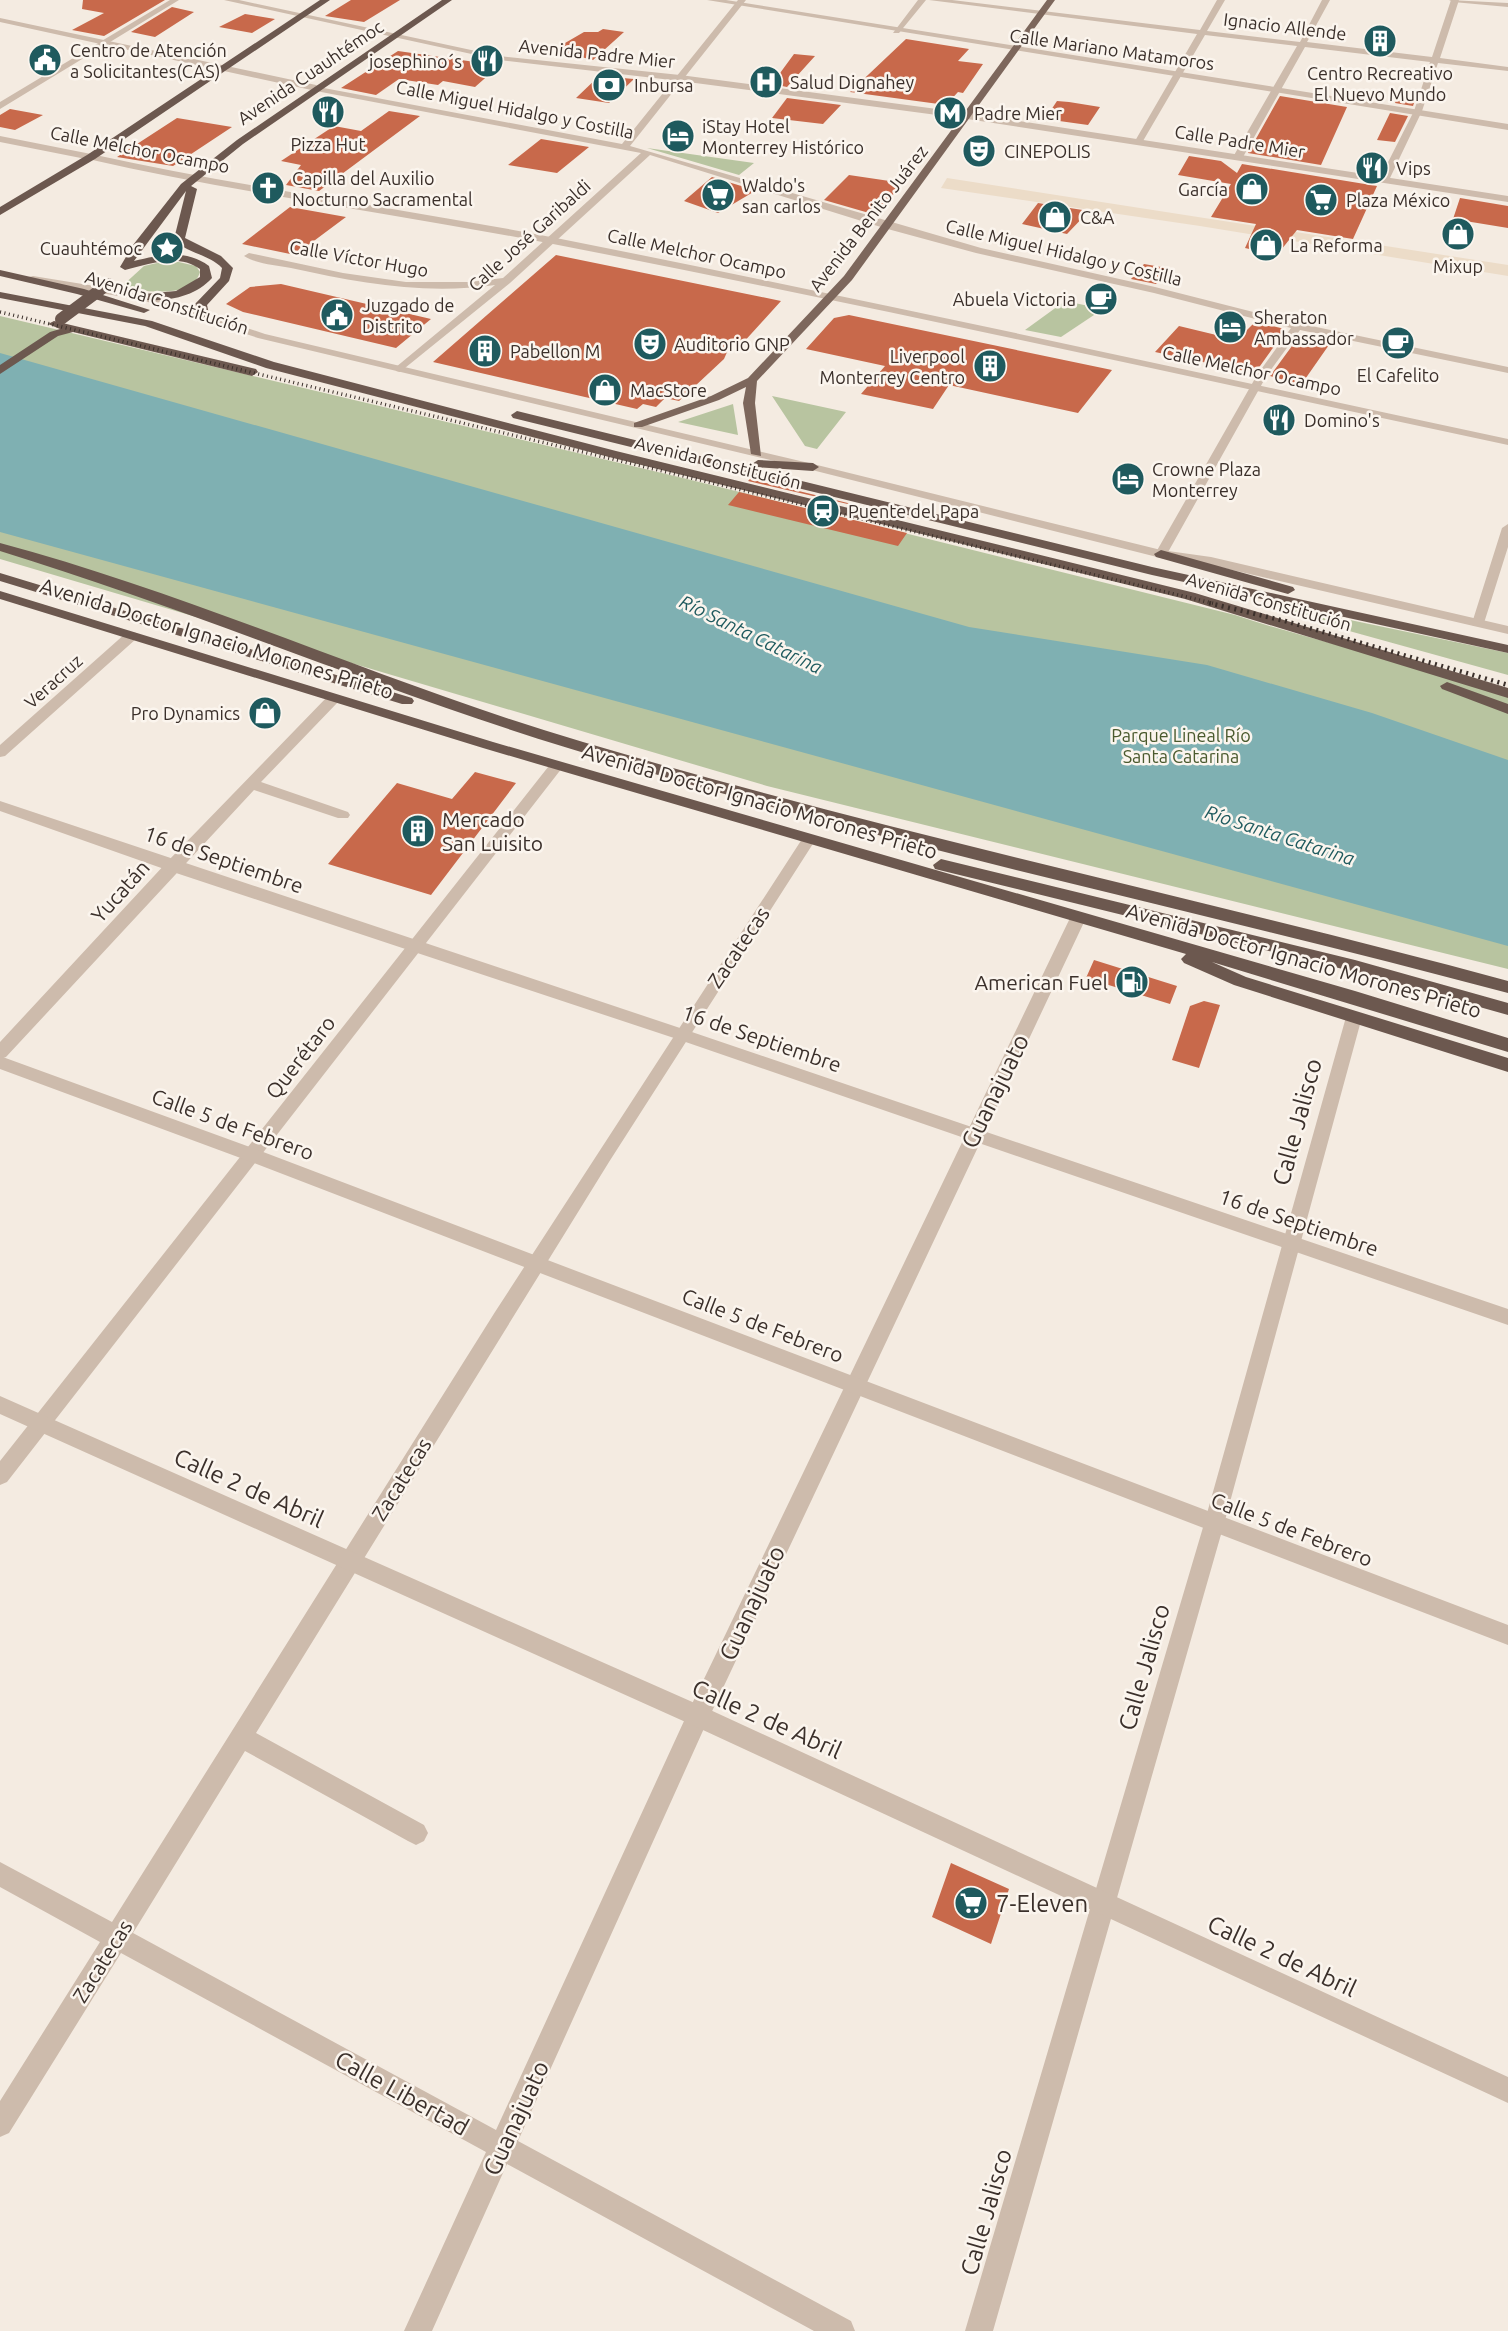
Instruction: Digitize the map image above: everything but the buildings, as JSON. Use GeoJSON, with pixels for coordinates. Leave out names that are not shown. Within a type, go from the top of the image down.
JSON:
{"type":"FeatureCollection","features":[{"type":"Feature","properties":{"kind":"highway"},"geometry":{"type":"LineString","coordinates":[[0,206],[91,157],[326,0]]}},
{"type":"Feature","properties":{"kind":"highway","name":"Avenida Cuauhtémoc"},"geometry":{"type":"LineString","coordinates":[[0,360],[53,327],[152,245],[194,184],[240,142],[448,0]]}},
{"type":"Feature","properties":{"kind":"highway"},"geometry":{"type":"LineString","coordinates":[[0,222],[77,170],[91,157]]}},
{"type":"Feature","properties":{"kind":"highway"},"geometry":{"type":"LineString","coordinates":[[0,212],[43,184]]}},
{"type":"Feature","properties":{"kind":"highway"},"geometry":{"type":"LineString","coordinates":[[194,184],[179,239],[187,246],[215,256],[228,268],[225,279],[201,304],[204,315],[212,322]]}},
{"type":"Feature","properties":{"kind":"highway"},"geometry":{"type":"LineString","coordinates":[[125,267],[172,258],[194,260],[205,268],[206,278],[186,292],[173,296],[144,297]]}},
{"type":"Feature","properties":{"kind":"highway","name":"Avenida Constitución"},"geometry":{"type":"LineString","coordinates":[[0,273],[111,300],[238,344],[473,405],[712,461],[1153,571],[1307,607],[1446,635]]}},
{"type":"Feature","properties":{"kind":"highway","name":"Avenida Constitución"},"geometry":{"type":"LineString","coordinates":[[0,295],[138,321],[270,365],[613,454],[1190,596],[1508,693]]}},
{"type":"Feature","properties":{"kind":"highway"},"geometry":{"type":"LineString","coordinates":[[27,313],[90,322],[225,357],[270,365]]}},
{"type":"Feature","properties":{"kind":"highway"},"geometry":{"type":"LineString","coordinates":[[0,370],[53,327],[73,329],[299,383],[384,393]]}},
{"type":"Feature","properties":{"kind":"highway"},"geometry":{"type":"LineString","coordinates":[[473,405],[613,454]]}},
{"type":"Feature","properties":{"kind":"highway"},"geometry":{"type":"LineString","coordinates":[[712,461],[813,467]]}},
{"type":"Feature","properties":{"kind":"highway","name":"Avenida Doctor Ignacio Morones Prieto"},"geometry":{"type":"LineString","coordinates":[[0,547],[83,572],[348,676],[645,765],[912,838],[1374,950],[1508,987]]}},
{"type":"Feature","properties":{"kind":"highway"},"geometry":{"type":"LineString","coordinates":[[1161,554],[1446,635],[1508,647]]}},
{"type":"Feature","properties":{"kind":"highway"},"geometry":{"type":"LineString","coordinates":[[0,571],[20,582]]}},
{"type":"Feature","properties":{"kind":"highway"},"geometry":{"type":"LineString","coordinates":[[0,577],[181,631],[348,676]]}},
{"type":"Feature","properties":{"kind":"highway","name":"Avenida Doctor Ignacio Morones Prieto"},"geometry":{"type":"LineString","coordinates":[[0,595],[333,699],[1355,997],[1508,1045]]}},
{"type":"Feature","properties":{"kind":"highway"},"geometry":{"type":"LineString","coordinates":[[1190,596],[1508,709]]}},
{"type":"Feature","properties":{"kind":"highway"},"geometry":{"type":"LineString","coordinates":[[810,839],[986,876],[1355,966],[1508,1009]]}},
{"type":"Feature","properties":{"kind":"highway"},"geometry":{"type":"LineString","coordinates":[[1152,938],[1229,976],[1508,1065]]}},
{"type":"Feature","properties":{"kind":"main road","name":"Avenida Benito Juárez"},"geometry":{"type":"LineString","coordinates":[[638,425],[715,398],[752,380],[830,298],[887,226],[1051,0]]}},
{"type":"Feature","properties":{"kind":"main road"},"geometry":{"type":"LineString","coordinates":[[752,380],[749,403],[757,454]]}},
{"type":"Feature","properties":{"kind":"street"},"geometry":{"type":"LineString","coordinates":[[0,106],[175,0]]}},
{"type":"Feature","properties":{"kind":"street","name":"Avenida Padre Mier"},"geometry":{"type":"LineString","coordinates":[[228,0],[305,14],[499,58],[680,78],[967,116]]}},
{"type":"Feature","properties":{"kind":"street","name":"Calle Mariano Matamoros"},"geometry":{"type":"LineString","coordinates":[[711,0],[740,2],[896,31],[1508,127]]}},
{"type":"Feature","properties":{"kind":"street"},"geometry":{"type":"LineString","coordinates":[[896,31],[922,0]]}},
{"type":"Feature","properties":{"kind":"street","name":"Ignacio Allende"},"geometry":{"type":"LineString","coordinates":[[933,0],[1508,69]]}},
{"type":"Feature","properties":{"kind":"street"},"geometry":{"type":"LineString","coordinates":[[1139,141],[1221,0]]}},
{"type":"Feature","properties":{"kind":"street"},"geometry":{"type":"LineString","coordinates":[[1238,157],[1326,0]]}},
{"type":"Feature","properties":{"kind":"street"},"geometry":{"type":"LineString","coordinates":[[1385,178],[1417,113],[1454,0],[1508,4]]}},
{"type":"Feature","properties":{"kind":"street"},"geometry":{"type":"LineString","coordinates":[[1490,0],[1508,4]]}},
{"type":"Feature","properties":{"kind":"street"},"geometry":{"type":"LineString","coordinates":[[625,146],[740,2]]}},
{"type":"Feature","properties":{"kind":"street","name":"Calle Miguel Hidalgo y Costilla"},"geometry":{"type":"LineString","coordinates":[[0,20],[316,88],[625,146],[887,226],[979,251],[1155,290],[1297,327],[1508,370]]}},
{"type":"Feature","properties":{"kind":"street","name":"Calle Padre Mier"},"geometry":{"type":"LineString","coordinates":[[967,116],[1385,178],[1508,199]]}},
{"type":"Feature","properties":{"kind":"street","name":"Calle Melchor Ocampo"},"geometry":{"type":"LineString","coordinates":[[0,139],[91,157],[194,184],[548,240],[1508,442]]}},
{"type":"Feature","properties":{"kind":"street","name":"Calle José Garibaldi"},"geometry":{"type":"LineString","coordinates":[[400,369],[506,281],[548,240],[648,152]]}},
{"type":"Feature","properties":{"kind":"street","name":"Calle Víctor Hugo"},"geometry":{"type":"LineString","coordinates":[[249,256],[374,282],[423,288],[467,287],[506,281]]}},
{"type":"Feature","properties":{"kind":"street"},"geometry":{"type":"LineString","coordinates":[[33,279],[144,297],[212,322],[400,369],[813,467],[1161,554],[1211,561],[1508,630]]}},
{"type":"Feature","properties":{"kind":"street"},"geometry":{"type":"LineString","coordinates":[[1161,554],[1254,389],[1297,327]]}},
{"type":"Feature","properties":{"kind":"street"},"geometry":{"type":"LineString","coordinates":[[1478,623],[1508,528]]}},
{"type":"Feature","properties":{"kind":"street","name":"Veracruz"},"geometry":{"type":"LineString","coordinates":[[0,754],[131,636]]}},
{"type":"Feature","properties":{"kind":"street","name":"Yucatán"},"geometry":{"type":"LineString","coordinates":[[0,1054],[172,866],[333,699]]}},
{"type":"Feature","properties":{"kind":"street","name":"Querétaro"},"geometry":{"type":"LineString","coordinates":[[0,1476],[558,765]]}},
{"type":"Feature","properties":{"kind":"street"},"geometry":{"type":"LineString","coordinates":[[251,784],[343,815]]}},
{"type":"Feature","properties":{"kind":"street","name":"16 de Septiembre"},"geometry":{"type":"LineString","coordinates":[[0,806],[172,866],[680,1034],[1508,1317]]}},
{"type":"Feature","properties":{"kind":"street","name":"Zacatecas"},"geometry":{"type":"LineString","coordinates":[[0,2124],[535,1263],[680,1034],[810,839]]}},
{"type":"Feature","properties":{"kind":"street","name":"Guanajuato"},"geometry":{"type":"LineString","coordinates":[[418,2331],[698,1716],[1078,918]]}},
{"type":"Feature","properties":{"kind":"street","name":"Calle Jalisco"},"geometry":{"type":"LineString","coordinates":[[979,2331],[1214,1524],[1354,1017]]}},
{"type":"Feature","properties":{"kind":"street","name":"Calle 5 de Febrero"},"geometry":{"type":"LineString","coordinates":[[0,1062],[252,1155],[1508,1635]]}},
{"type":"Feature","properties":{"kind":"street","name":"Calle 2 de Abril"},"geometry":{"type":"LineString","coordinates":[[0,1405],[698,1716],[1508,2090]]}},
{"type":"Feature","properties":{"kind":"street"},"geometry":{"type":"LineString","coordinates":[[241,1738],[416,1833]]}},
{"type":"Feature","properties":{"kind":"street","name":"Calle Libertad"},"geometry":{"type":"LineString","coordinates":[[0,1874],[841,2331]]}},
{"type":"Feature","properties":{"kind":"green space"},"geometry":{"type":"Polygon","coordinates":[[[647,148],[754,163],[739,175],[647,148]]]}},
{"type":"Feature","properties":{"kind":"green space"},"geometry":{"type":"Polygon","coordinates":[[[170,260],[196,266],[200,272],[195,281],[187,287],[165,292],[121,287],[144,266],[170,260]]]}},
{"type":"Feature","properties":{"kind":"green space"},"geometry":{"type":"Polygon","coordinates":[[[1065,301],[1103,309],[1061,337],[1025,330],[1065,301]]]}},
{"type":"Feature","properties":{"kind":"green space","name":"Río Santa Catarina"},"geometry":{"type":"Polygon","coordinates":[[[0,316],[687,479],[1235,615],[1508,691],[1508,969],[767,786],[0,559],[0,316]]]}},
{"type":"Feature","properties":{"kind":"green space"},"geometry":{"type":"Polygon","coordinates":[[[772,396],[846,412],[817,449],[805,446],[772,396]]]}},
{"type":"Feature","properties":{"kind":"green space"},"geometry":{"type":"Polygon","coordinates":[[[733,404],[738,435],[678,422],[733,404]]]}},
{"type":"Feature","properties":{"kind":"green space"},"geometry":{"type":"Polygon","coordinates":[[[1269,603],[1508,653],[1508,675],[1342,629],[1269,603]]]}},
{"type":"Feature","properties":{"kind":"shaded area"},"geometry":{"type":"Polygon","coordinates":[[[947,178],[1508,265],[1508,276],[1200,226],[941,188],[947,178]]]}},
{"type":"Feature","properties":{"kind":"water","name":"Río Santa Catarina"},"geometry":{"type":"Polygon","coordinates":[[[0,353],[969,627],[1207,665],[1372,713],[1508,760],[1508,946],[0,532],[0,353]]]}},
{"type":"Feature","properties":{"kind":"railway"},"geometry":{"type":"LineString","coordinates":[[0,312],[1216,604]]}},
{"type":"Feature","properties":{"kind":"railway"},"geometry":{"type":"LineString","coordinates":[[1209,603],[1285,621],[1508,685]]}},
{"type":"Feature","properties":{"kind":"place","name":"Centro Recreativo El Nuevo Mundo"},"geometry":{"type":"Point","coordinates":[1380,41]}},
{"type":"Feature","properties":{"kind":"place","name":"Centro de Atención a Solicitantes(CAS)"},"geometry":{"type":"Point","coordinates":[45,60]}},
{"type":"Feature","properties":{"kind":"place","name":"josephino´s"},"geometry":{"type":"Point","coordinates":[487,61]}},
{"type":"Feature","properties":{"kind":"place","name":"Salud Dignahey"},"geometry":{"type":"Point","coordinates":[766,82]}},
{"type":"Feature","properties":{"kind":"place","name":"Inbursa"},"geometry":{"type":"Point","coordinates":[609,85]}},
{"type":"Feature","properties":{"kind":"place","name":"Pizza Hut"},"geometry":{"type":"Point","coordinates":[328,112]}},
{"type":"Feature","properties":{"kind":"place","name":"Padre Mier"},"geometry":{"type":"Point","coordinates":[950,113]}},
{"type":"Feature","properties":{"kind":"place","name":"iStay Hotel Monterrey Histórico"},"geometry":{"type":"Point","coordinates":[678,136]}},
{"type":"Feature","properties":{"kind":"place","name":"CINEPOLIS"},"geometry":{"type":"Point","coordinates":[979,151]}},
{"type":"Feature","properties":{"kind":"place","name":"Vips"},"geometry":{"type":"Point","coordinates":[1372,168]}},
{"type":"Feature","properties":{"kind":"place","name":"Capilla del Auxilio Nocturno Sacramental"},"geometry":{"type":"Point","coordinates":[268,188]}},
{"type":"Feature","properties":{"kind":"place","name":"García"},"geometry":{"type":"Point","coordinates":[1252,189]}},
{"type":"Feature","properties":{"kind":"place","name":"Waldo's san carlos"},"geometry":{"type":"Point","coordinates":[718,195]}},
{"type":"Feature","properties":{"kind":"place","name":"Plaza México"},"geometry":{"type":"Point","coordinates":[1321,200]}},
{"type":"Feature","properties":{"kind":"place","name":"C&A"},"geometry":{"type":"Point","coordinates":[1055,217]}},
{"type":"Feature","properties":{"kind":"place","name":"Mixup"},"geometry":{"type":"Point","coordinates":[1458,234]}},
{"type":"Feature","properties":{"kind":"place","name":"La Reforma"},"geometry":{"type":"Point","coordinates":[1266,245]}},
{"type":"Feature","properties":{"kind":"place","name":"Cuauhtémoc"},"geometry":{"type":"Point","coordinates":[167,248]}},
{"type":"Feature","properties":{"kind":"place","name":"Abuela Victoria"},"geometry":{"type":"Point","coordinates":[1101,299]}},
{"type":"Feature","properties":{"kind":"place","name":"Juzgado de Distrito"},"geometry":{"type":"Point","coordinates":[337,315]}},
{"type":"Feature","properties":{"kind":"place","name":"Sheraton Ambassador"},"geometry":{"type":"Point","coordinates":[1230,327]}},
{"type":"Feature","properties":{"kind":"place","name":"El Cafelito"},"geometry":{"type":"Point","coordinates":[1398,343]}},
{"type":"Feature","properties":{"kind":"place","name":"Auditorio GNP"},"geometry":{"type":"Point","coordinates":[650,344]}},
{"type":"Feature","properties":{"kind":"place","name":"Pabellon M"},"geometry":{"type":"Point","coordinates":[485,351]}},
{"type":"Feature","properties":{"kind":"place","name":"Liverpool Monterrey Centro"},"geometry":{"type":"Point","coordinates":[990,366]}},
{"type":"Feature","properties":{"kind":"place","name":"MacStore"},"geometry":{"type":"Point","coordinates":[605,390]}},
{"type":"Feature","properties":{"kind":"place","name":"Domino's"},"geometry":{"type":"Point","coordinates":[1279,420]}},
{"type":"Feature","properties":{"kind":"place","name":"Crowne Plaza Monterrey"},"geometry":{"type":"Point","coordinates":[1128,479]}},
{"type":"Feature","properties":{"kind":"place","name":"Puente del Papa"},"geometry":{"type":"Point","coordinates":[823,511]}},
{"type":"Feature","properties":{"kind":"place","name":"Pro Dynamics"},"geometry":{"type":"Point","coordinates":[265,713]}},
{"type":"Feature","properties":{"kind":"place","name":"Mercado San Luisito"},"geometry":{"type":"Point","coordinates":[418,831]}},
{"type":"Feature","properties":{"kind":"place","name":"American Fuel"},"geometry":{"type":"Point","coordinates":[1132,982]}},
{"type":"Feature","properties":{"kind":"place","name":"7-Eleven"},"geometry":{"type":"Point","coordinates":[971,1903]}},
{"type":"Feature","properties":{"kind":"park label","name":"Parque Lineal Río Santa Catarina"},"geometry":{"type":"Point","coordinates":[1181,745]}}]}
